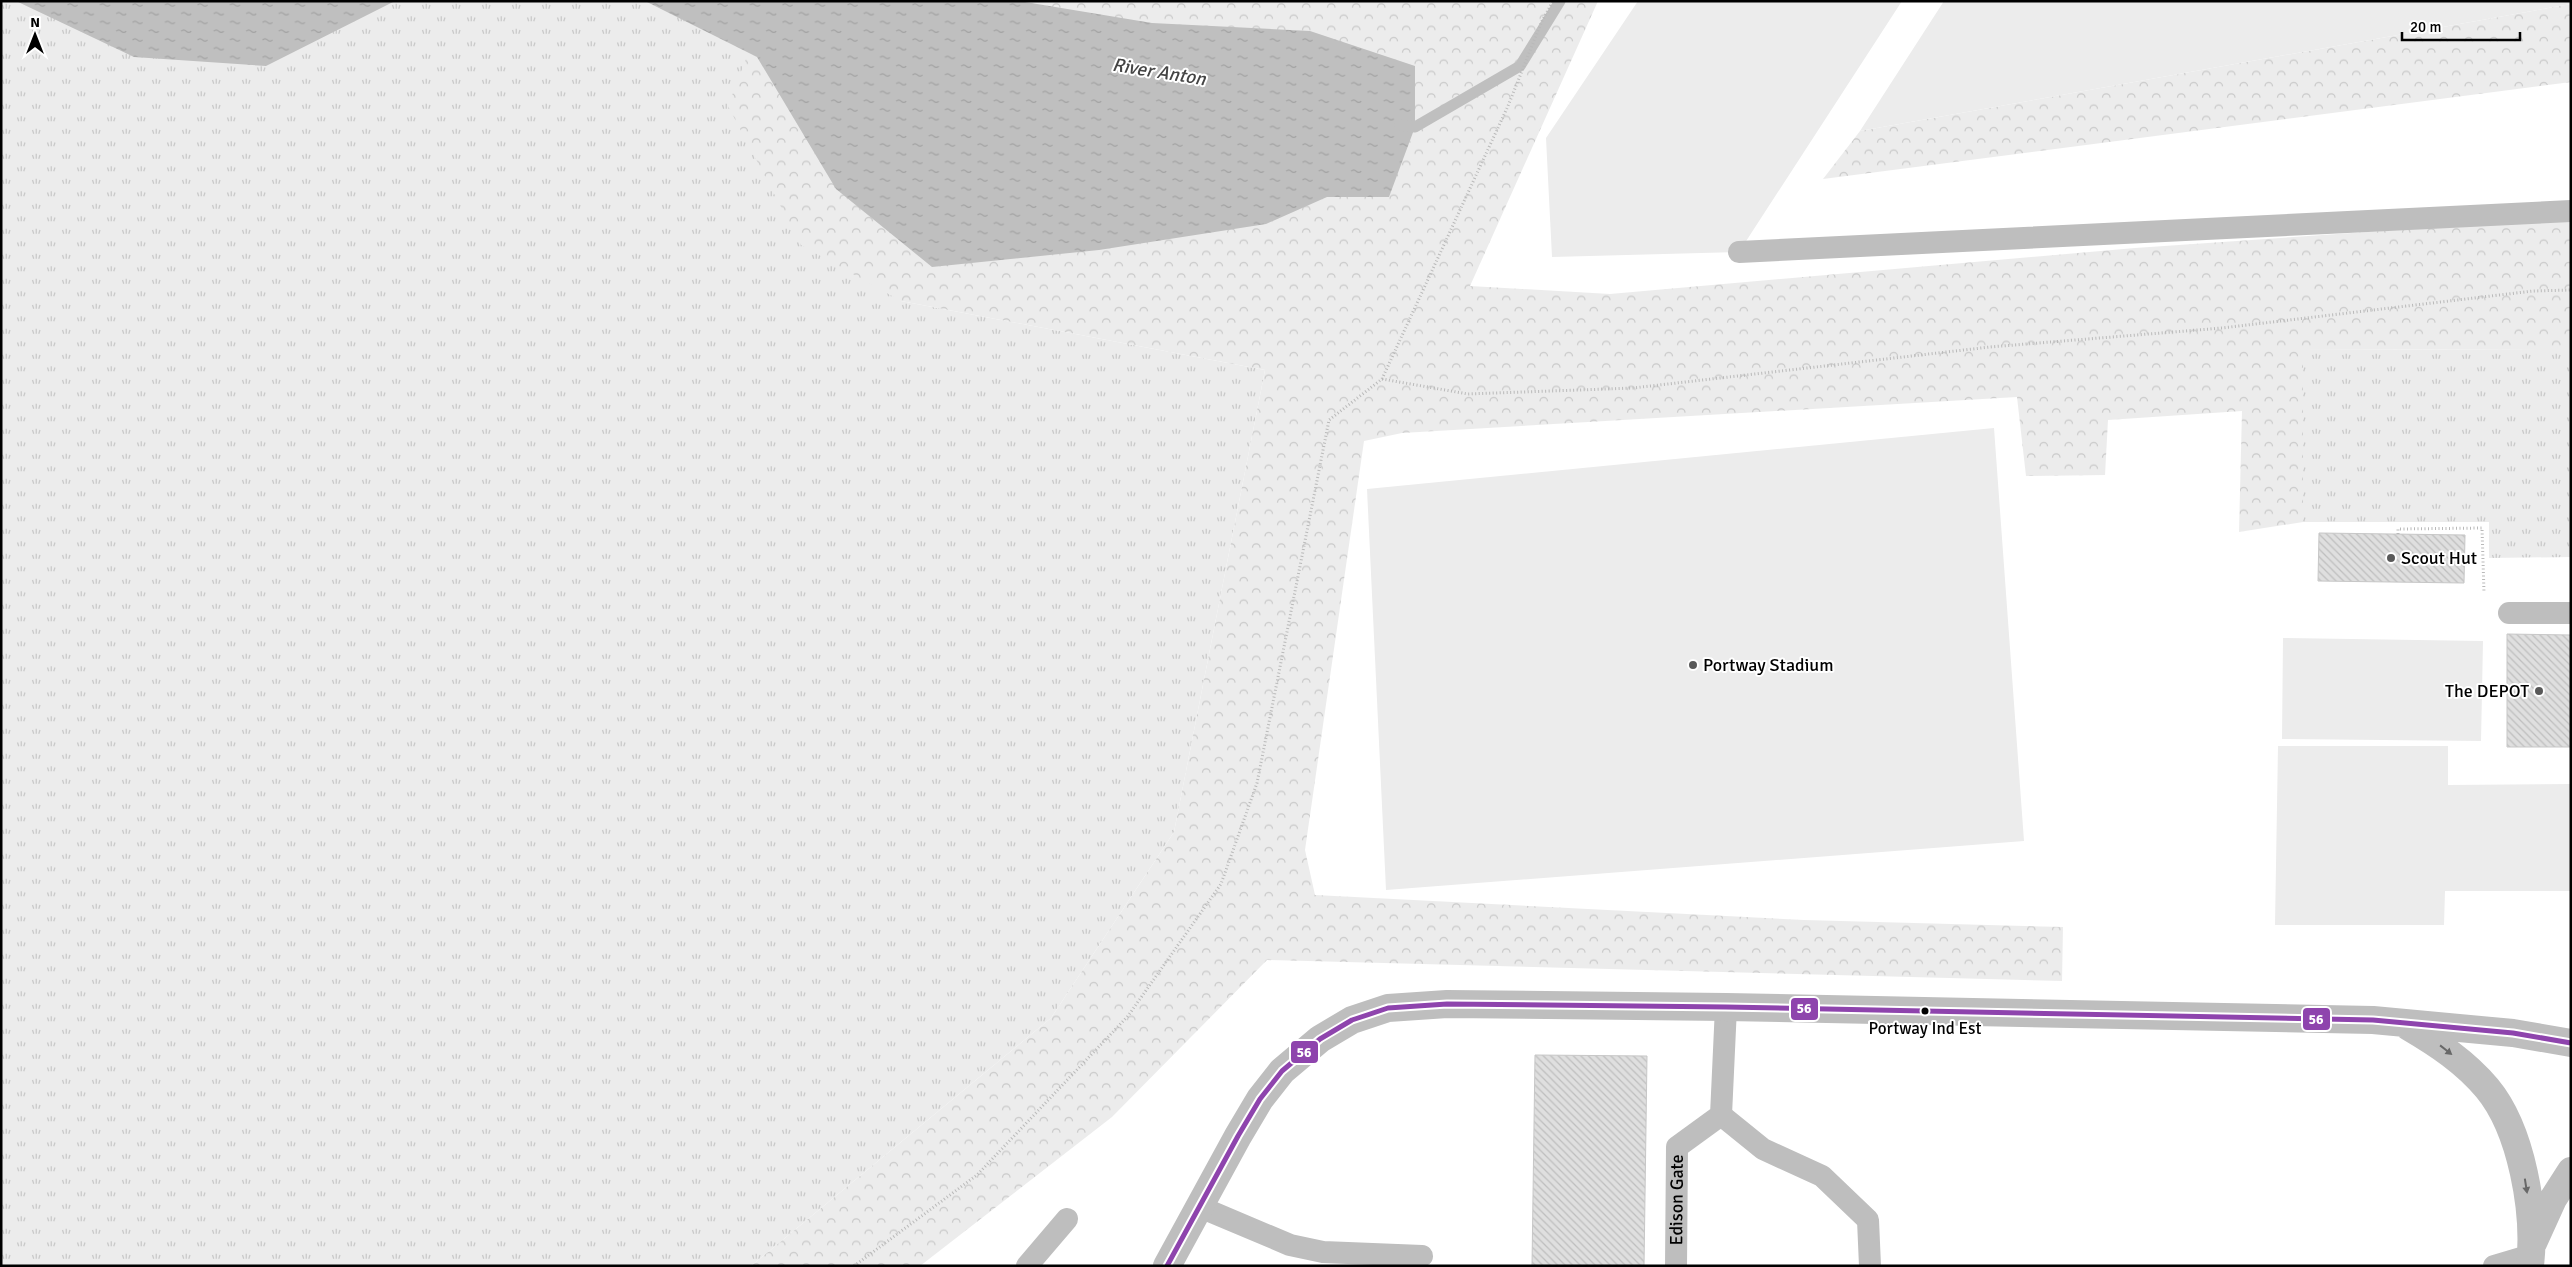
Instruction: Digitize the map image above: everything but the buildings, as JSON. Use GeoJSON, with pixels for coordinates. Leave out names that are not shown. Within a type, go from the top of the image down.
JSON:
{"type":"FeatureCollection","features":[{"type":"Feature","properties":{"kind":"street"},"geometry":{"type":"LineString","coordinates":[[1167,1266],[1260,1099],[1282,1071],[1320,1039],[1352,1020],[1388,1008],[1447,1004],[1726,1007],[2373,1020],[2513,1033],[2571,1043]]}},
{"type":"Feature","properties":{"kind":"street"},"geometry":{"type":"LineString","coordinates":[[2405,1024],[2441,1046],[2464,1064],[2487,1088],[2500,1107],[2514,1140],[2526,1183],[2531,1255]]}},
{"type":"Feature","properties":{"kind":"street"},"geometry":{"type":"LineString","coordinates":[[2531,1255],[2553,1199],[2571,1171]]}},
{"type":"Feature","properties":{"kind":"lane"},"geometry":{"type":"LineString","coordinates":[[1739,252],[2571,211]]}},
{"type":"Feature","properties":{"kind":"lane"},"geometry":{"type":"LineString","coordinates":[[2509,613],[2571,613]]}},
{"type":"Feature","properties":{"kind":"lane"},"geometry":{"type":"LineString","coordinates":[[1726,1007],[1722,1115],[1763,1149],[1822,1176],[1868,1220],[1870,1266]]}},
{"type":"Feature","properties":{"kind":"lane","name":"Edison Gate"},"geometry":{"type":"LineString","coordinates":[[1676,1266],[1677,1147],[1722,1115]]}},
{"type":"Feature","properties":{"kind":"lane"},"geometry":{"type":"LineString","coordinates":[[1200,1207],[1290,1245],[1323,1252],[1422,1256]]}},
{"type":"Feature","properties":{"kind":"lane"},"geometry":{"type":"LineString","coordinates":[[1027,1266],[1066,1219]]}},
{"type":"Feature","properties":{"kind":"lane"},"geometry":{"type":"LineString","coordinates":[[2494,1266],[2531,1255]]}},
{"type":"Feature","properties":{"kind":"path"},"geometry":{"type":"LineString","coordinates":[[854,1266],[977,1175],[1128,1016],[1221,884],[1258,783],[1329,420],[1382,379],[1508,106],[1542,20],[1553,1]]}},
{"type":"Feature","properties":{"kind":"path"},"geometry":{"type":"LineString","coordinates":[[1382,379],[1468,394],[1633,388],[1990,347],[2222,328],[2532,291],[2571,290]]}},
{"type":"Feature","properties":{"kind":"path"},"geometry":{"type":"LineString","coordinates":[[2398,534],[2398,529],[2482,528],[2484,614],[2509,613]]}},
{"type":"Feature","properties":{"kind":"green space"},"geometry":{"type":"Polygon","coordinates":[[[1,1],[768,1],[901,301],[1265,370],[1174,832],[1051,1018],[751,1266],[1,1266],[1,1]]]}},
{"type":"Feature","properties":{"kind":"green space"},"geometry":{"type":"Polygon","coordinates":[[[768,1],[1598,1],[1470,286],[1610,294],[2135,248],[2571,218],[2571,349],[2303,350],[2303,522],[2239,532],[2242,411],[2108,420],[2105,475],[2026,476],[2017,397],[1402,433],[1364,441],[1305,850],[1315,895],[1804,920],[2063,927],[2062,981],[1267,960],[1112,1117],[920,1266],[751,1266],[1051,1018],[1174,832],[1265,370],[901,301],[801,245],[728,106],[768,1]]]}},
{"type":"Feature","properties":{"kind":"green space"},"geometry":{"type":"Polygon","coordinates":[[[1638,1],[1902,1],[1739,252],[1552,257],[1546,138],[1638,1]]]}},
{"type":"Feature","properties":{"kind":"green space"},"geometry":{"type":"Polygon","coordinates":[[[1944,1],[2571,1],[2571,4],[1860,131],[1944,1]]]}},
{"type":"Feature","properties":{"kind":"green space"},"geometry":{"type":"Polygon","coordinates":[[[2571,4],[2571,82],[1823,179],[1860,131],[2571,4]]]}},
{"type":"Feature","properties":{"kind":"green space"},"geometry":{"type":"Polygon","coordinates":[[[2571,349],[2571,557],[2489,558],[2489,522],[2303,522],[2302,350],[2571,349]]]}},
{"type":"Feature","properties":{"kind":"green space","name":"Portway Stadium"},"geometry":{"type":"Polygon","coordinates":[[[1994,428],[2024,841],[1386,890],[1367,489],[1994,428]]]}},
{"type":"Feature","properties":{"kind":"green space"},"geometry":{"type":"Polygon","coordinates":[[[2283,638],[2483,641],[2481,741],[2282,739],[2283,638]]]}},
{"type":"Feature","properties":{"kind":"green space"},"geometry":{"type":"Polygon","coordinates":[[[2278,746],[2448,746],[2448,785],[2571,784],[2571,891],[2445,891],[2444,925],[2275,925],[2278,746]]]}},
{"type":"Feature","properties":{"kind":"water"},"geometry":{"type":"Polygon","coordinates":[[[16,1],[395,1],[266,66],[134,57],[16,1]]]}},
{"type":"Feature","properties":{"kind":"water"},"geometry":{"type":"Polygon","coordinates":[[[645,1],[1019,1],[1152,23],[1310,31],[1415,66],[1415,127],[1389,197],[1327,197],[1266,224],[1099,250],[932,267],[836,189],[757,57],[645,1]]]}},
{"type":"Feature","properties":{"kind":"waterway","name":"River Anton"},"geometry":{"type":"LineString","coordinates":[[1400,125],[1415,127],[1520,66],[1560,1]]}},
{"type":"Feature","properties":{"kind":"transit line","name":"56"},"geometry":{"type":"LineString","coordinates":[[1167,1266],[1238,1136],[1260,1099],[1282,1071],[1320,1039],[1352,1020],[1388,1008],[1447,1004],[1726,1007],[2373,1020],[2513,1033],[2571,1043]]}},
{"type":"Feature","properties":{"kind":"place","name":"Scout Hut"},"geometry":{"type":"Point","coordinates":[2391,558]}},
{"type":"Feature","properties":{"kind":"place","name":"Portway Stadium"},"geometry":{"type":"Point","coordinates":[1693,665]}},
{"type":"Feature","properties":{"kind":"place","name":"The DEPOT"},"geometry":{"type":"Point","coordinates":[2539,691]}},
{"type":"Feature","properties":{"kind":"place","name":"Portway Ind Est"},"geometry":{"type":"Point","coordinates":[1925,1011]}}]}
